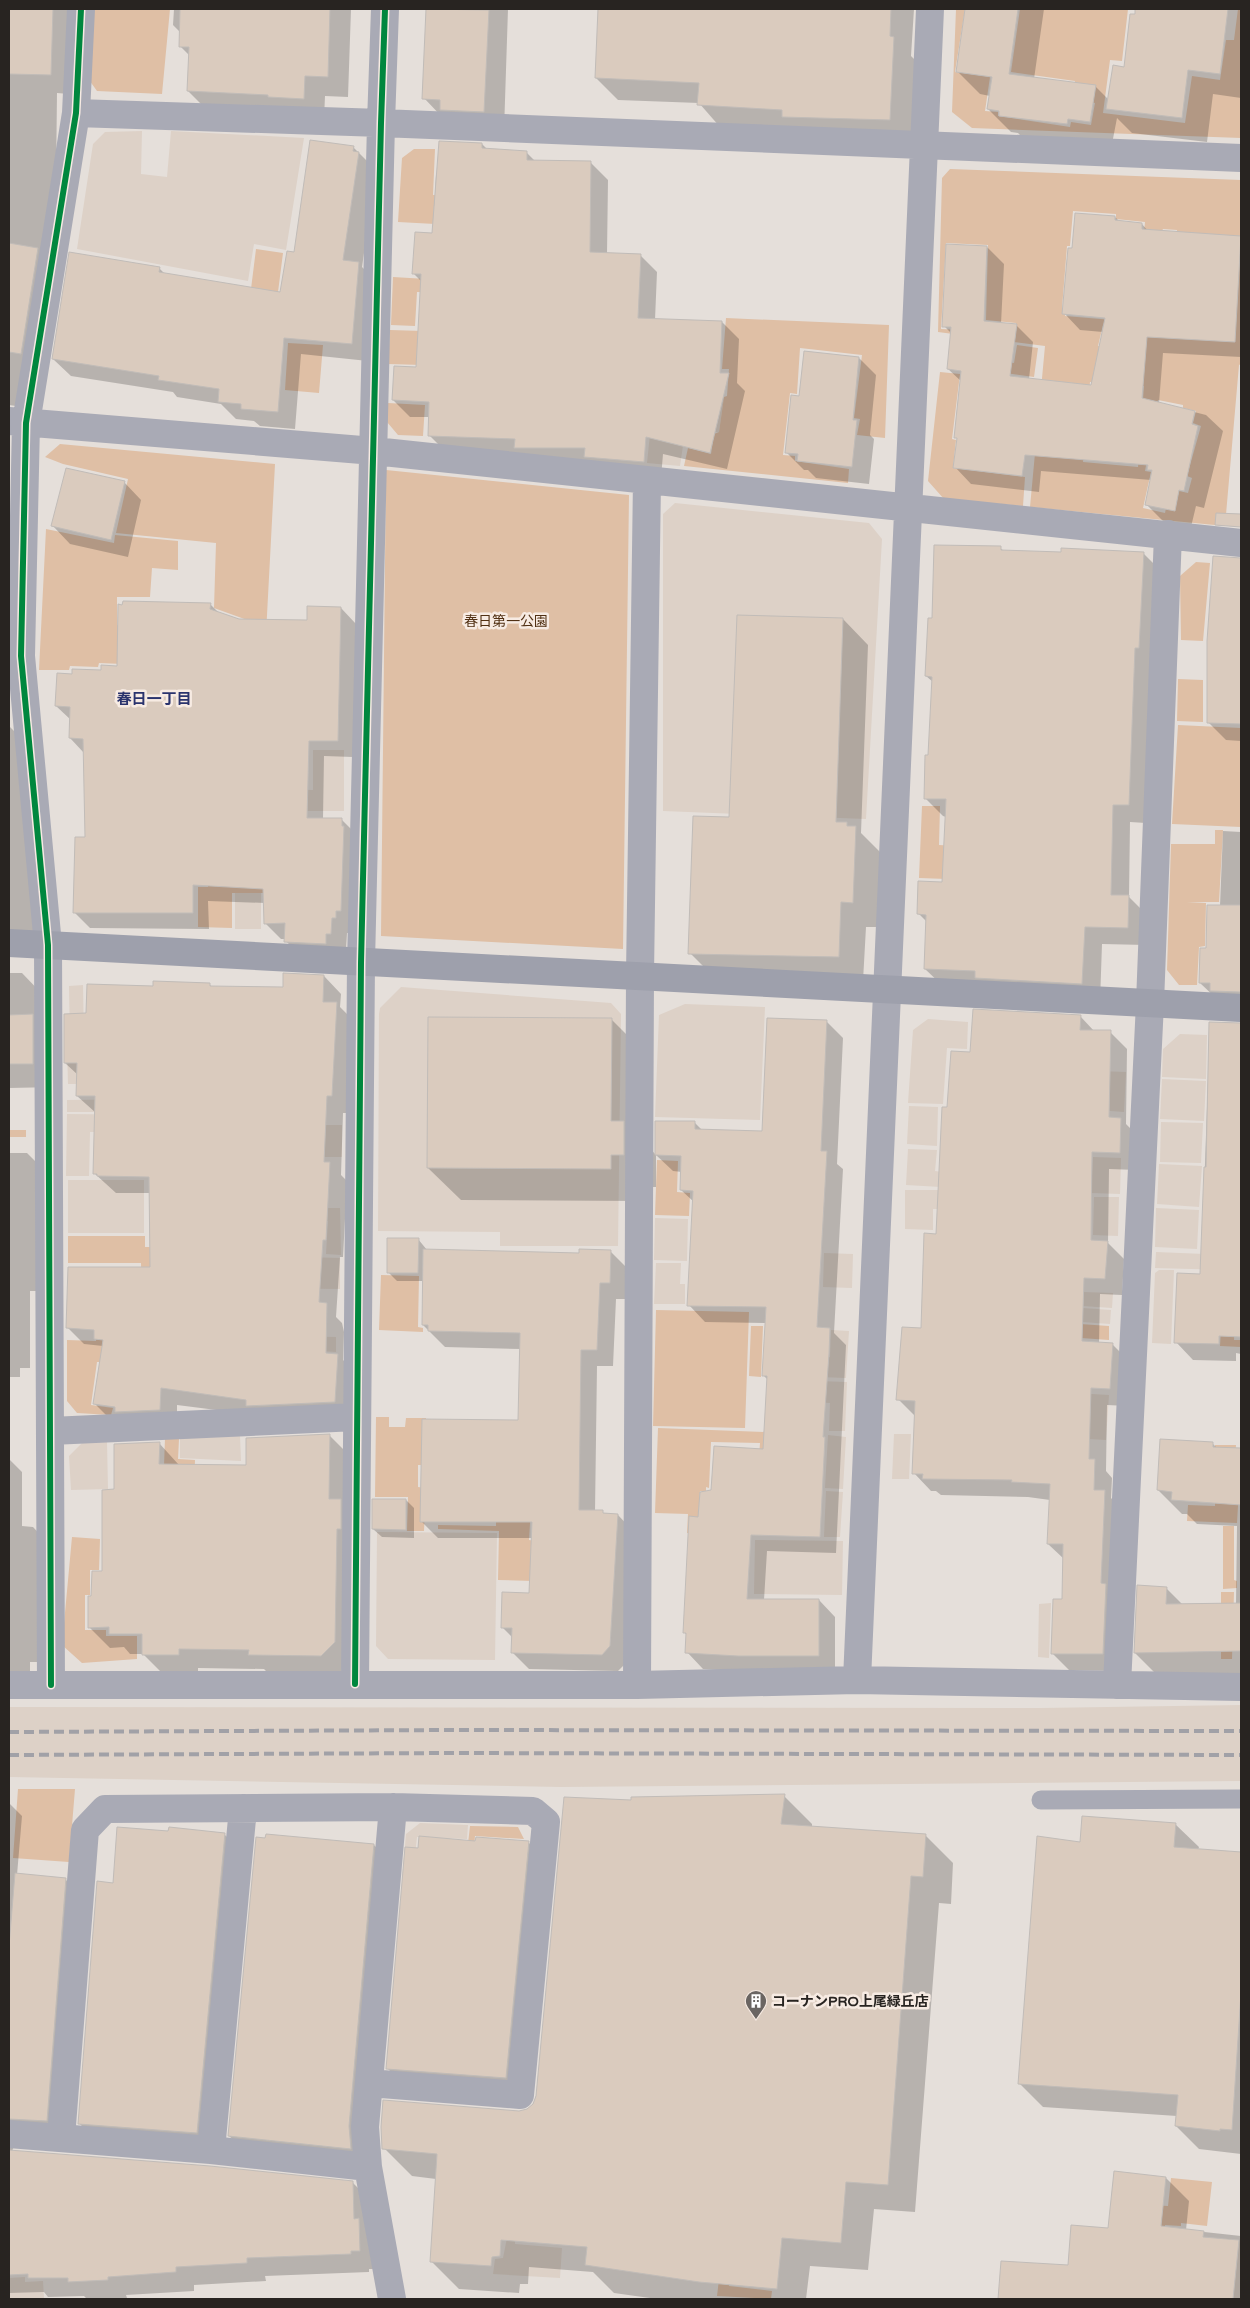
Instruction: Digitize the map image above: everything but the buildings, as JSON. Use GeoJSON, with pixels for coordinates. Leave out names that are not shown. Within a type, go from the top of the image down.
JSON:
{"type":"FeatureCollection","features":[{"type":"Feature","properties":{"kind":"street"},"geometry":{"type":"LineString","coordinates":[[51,1685],[48,945],[21,656],[17,422],[76,113],[80,9]]}},
{"type":"Feature","properties":{"kind":"street"},"geometry":{"type":"LineString","coordinates":[[356,1684],[361,963],[385,9]]}},
{"type":"Feature","properties":{"kind":"street"},"geometry":{"type":"LineString","coordinates":[[857,1680],[930,9]]}},
{"type":"Feature","properties":{"kind":"street"},"geometry":{"type":"LineString","coordinates":[[76,113],[381,123],[1241,158]]}},
{"type":"Feature","properties":{"kind":"street"},"geometry":{"type":"LineString","coordinates":[[17,422],[374,451],[1241,543]]}},
{"type":"Feature","properties":{"kind":"street"},"geometry":{"type":"LineString","coordinates":[[637,1685],[640,975],[647,480]]}},
{"type":"Feature","properties":{"kind":"street"},"geometry":{"type":"LineString","coordinates":[[1117,1685],[1150,1003],[1168,534]]}},
{"type":"Feature","properties":{"kind":"street"},"geometry":{"type":"LineString","coordinates":[[9,943],[1241,1008]]}},
{"type":"Feature","properties":{"kind":"street"},"geometry":{"type":"LineString","coordinates":[[51,1431],[357,1417]]}},
{"type":"Feature","properties":{"kind":"street"},"geometry":{"type":"LineString","coordinates":[[9,1685],[637,1685],[857,1680],[1241,1687]]}},
{"type":"Feature","properties":{"kind":"street"},"geometry":{"type":"LineString","coordinates":[[211,2150],[243,1808]]}},
{"type":"Feature","properties":{"kind":"street"},"geometry":{"type":"LineString","coordinates":[[392,2299],[368,2167],[365,2127],[393,1808]]}},
{"type":"Feature","properties":{"kind":"street"},"geometry":{"type":"LineString","coordinates":[[62,2138],[85,1830],[105,1809],[393,1808],[533,1811],[546,1822],[520,2095],[369,2083]]}},
{"type":"Feature","properties":{"kind":"street"},"geometry":{"type":"LineString","coordinates":[[9,2134],[211,2150],[368,2167]]}},
{"type":"Feature","properties":{"kind":"lane"},"geometry":{"type":"LineString","coordinates":[[1041,1800],[1241,1799]]}},
{"type":"Feature","properties":{"kind":"shaded area"},"geometry":{"type":"Polygon","coordinates":[[[142,131],[141,174],[167,177],[171,131],[304,138],[286,250],[254,244],[248,281],[77,249],[93,144],[105,132],[142,131]]]}},
{"type":"Feature","properties":{"kind":"shaded area"},"geometry":{"type":"Polygon","coordinates":[[[657,367],[707,397],[724,397],[719,432],[685,432],[680,466],[647,463],[657,367]]]}},
{"type":"Feature","properties":{"kind":"shaded area"},"geometry":{"type":"Polygon","coordinates":[[[675,503],[869,523],[882,539],[866,819],[663,811],[663,514],[675,503]]]}},
{"type":"Feature","properties":{"kind":"shaded area"},"geometry":{"type":"Polygon","coordinates":[[[313,750],[344,750],[344,811],[199,811],[257,789],[313,790],[313,750]]]}},
{"type":"Feature","properties":{"kind":"shaded area"},"geometry":{"type":"Polygon","coordinates":[[[235,893],[261,893],[261,929],[235,929],[235,893]]]}},
{"type":"Feature","properties":{"kind":"shaded area"},"geometry":{"type":"Polygon","coordinates":[[[83,985],[84,1041],[70,1041],[69,986],[83,985]]]}},
{"type":"Feature","properties":{"kind":"shaded area"},"geometry":{"type":"Polygon","coordinates":[[[401,987],[611,1003],[621,1014],[618,1246],[500,1246],[500,1232],[378,1231],[379,1014],[380,1008],[401,987]]]}},
{"type":"Feature","properties":{"kind":"shaded area"},"geometry":{"type":"Polygon","coordinates":[[[685,1004],[765,1007],[760,1120],[655,1117],[659,1015],[685,1004]]]}},
{"type":"Feature","properties":{"kind":"shaded area"},"geometry":{"type":"Polygon","coordinates":[[[928,1019],[968,1022],[967,1049],[947,1048],[943,1104],[908,1103],[913,1030],[928,1019]]]}},
{"type":"Feature","properties":{"kind":"shaded area"},"geometry":{"type":"Polygon","coordinates":[[[1180,1034],[1207,1035],[1206,1079],[1162,1077],[1163,1049],[1180,1034]]]}},
{"type":"Feature","properties":{"kind":"shaded area"},"geometry":{"type":"Polygon","coordinates":[[[67,1047],[92,1084],[68,1084],[67,1047]]]}},
{"type":"Feature","properties":{"kind":"shaded area"},"geometry":{"type":"Polygon","coordinates":[[[1099,1071],[1126,1072],[1124,1112],[1097,1110],[1099,1071]]]}},
{"type":"Feature","properties":{"kind":"shaded area"},"geometry":{"type":"Polygon","coordinates":[[[1162,1079],[1206,1081],[1204,1121],[1160,1119],[1162,1079]]]}},
{"type":"Feature","properties":{"kind":"shaded area"},"geometry":{"type":"Polygon","coordinates":[[[154,1099],[154,1112],[67,1112],[67,1100],[154,1099]]]}},
{"type":"Feature","properties":{"kind":"shaded area"},"geometry":{"type":"Polygon","coordinates":[[[909,1106],[938,1107],[937,1146],[907,1144],[909,1106]]]}},
{"type":"Feature","properties":{"kind":"shaded area"},"geometry":{"type":"Polygon","coordinates":[[[67,1114],[162,1115],[162,1132],[90,1132],[89,1176],[66,1176],[67,1114]]]}},
{"type":"Feature","properties":{"kind":"shaded area"},"geometry":{"type":"Polygon","coordinates":[[[1161,1122],[1203,1123],[1201,1163],[1160,1162],[1161,1122]]]}},
{"type":"Feature","properties":{"kind":"shaded area"},"geometry":{"type":"Polygon","coordinates":[[[269,1125],[342,1125],[342,1157],[260,1157],[269,1125]]]}},
{"type":"Feature","properties":{"kind":"shaded area"},"geometry":{"type":"Polygon","coordinates":[[[908,1149],[937,1150],[935,1171],[942,1172],[941,1187],[906,1185],[908,1149]]]}},
{"type":"Feature","properties":{"kind":"shaded area"},"geometry":{"type":"Polygon","coordinates":[[[1093,1157],[1121,1158],[1120,1194],[1091,1193],[1093,1157]]]}},
{"type":"Feature","properties":{"kind":"shaded area"},"geometry":{"type":"Polygon","coordinates":[[[1159,1164],[1202,1166],[1199,1207],[1157,1204],[1159,1164]]]}},
{"type":"Feature","properties":{"kind":"shaded area"},"geometry":{"type":"Polygon","coordinates":[[[68,1180],[144,1180],[144,1233],[68,1233],[68,1180]]]}},
{"type":"Feature","properties":{"kind":"shaded area"},"geometry":{"type":"Polygon","coordinates":[[[905,1190],[939,1190],[938,1209],[933,1209],[933,1230],[905,1229],[905,1190]]]}},
{"type":"Feature","properties":{"kind":"shaded area"},"geometry":{"type":"Polygon","coordinates":[[[1094,1197],[1119,1197],[1118,1236],[1093,1235],[1094,1197]]]}},
{"type":"Feature","properties":{"kind":"shaded area"},"geometry":{"type":"Polygon","coordinates":[[[310,1208],[340,1208],[341,1255],[326,1254],[328,1221],[309,1220],[310,1208]]]}},
{"type":"Feature","properties":{"kind":"shaded area"},"geometry":{"type":"Polygon","coordinates":[[[1156,1208],[1199,1210],[1197,1249],[1155,1247],[1156,1208]]]}},
{"type":"Feature","properties":{"kind":"shaded area"},"geometry":{"type":"Polygon","coordinates":[[[655,1218],[688,1219],[687,1261],[654,1260],[655,1218]]]}},
{"type":"Feature","properties":{"kind":"shaded area"},"geometry":{"type":"Polygon","coordinates":[[[1156,1252],[1229,1255],[1228,1270],[1155,1268],[1156,1252]]]}},
{"type":"Feature","properties":{"kind":"shaded area"},"geometry":{"type":"Polygon","coordinates":[[[824,1253],[853,1254],[852,1288],[823,1287],[824,1253]]]}},
{"type":"Feature","properties":{"kind":"shaded area"},"geometry":{"type":"Polygon","coordinates":[[[267,1256],[340,1258],[340,1289],[259,1288],[267,1256]]]}},
{"type":"Feature","properties":{"kind":"shaded area"},"geometry":{"type":"Polygon","coordinates":[[[656,1263],[681,1263],[680,1284],[685,1284],[685,1304],[654,1304],[656,1263]]]}},
{"type":"Feature","properties":{"kind":"shaded area"},"geometry":{"type":"Polygon","coordinates":[[[1159,1270],[1174,1270],[1171,1344],[1152,1343],[1155,1273],[1159,1270]]]}},
{"type":"Feature","properties":{"kind":"shaded area"},"geometry":{"type":"Polygon","coordinates":[[[1083,1292],[1113,1293],[1112,1308],[1053,1304],[1083,1292]]]}},
{"type":"Feature","properties":{"kind":"shaded area"},"geometry":{"type":"Polygon","coordinates":[[[1055,1306],[1111,1310],[1110,1324],[1054,1320],[1055,1306]]]}},
{"type":"Feature","properties":{"kind":"shaded area"},"geometry":{"type":"Polygon","coordinates":[[[831,1330],[849,1331],[846,1378],[819,1377],[820,1357],[830,1357],[831,1330]]]}},
{"type":"Feature","properties":{"kind":"shaded area"},"geometry":{"type":"Polygon","coordinates":[[[277,1336],[336,1337],[336,1352],[277,1348],[277,1336]]]}},
{"type":"Feature","properties":{"kind":"shaded area"},"geometry":{"type":"Polygon","coordinates":[[[817,1381],[847,1382],[845,1431],[829,1431],[830,1403],[817,1402],[817,1381]]]}},
{"type":"Feature","properties":{"kind":"shaded area"},"geometry":{"type":"Polygon","coordinates":[[[1075,1393],[1109,1395],[1106,1440],[1072,1438],[1075,1393]]]}},
{"type":"Feature","properties":{"kind":"shaded area"},"geometry":{"type":"Polygon","coordinates":[[[894,1434],[911,1434],[909,1479],[892,1479],[894,1434]]]}},
{"type":"Feature","properties":{"kind":"shaded area"},"geometry":{"type":"Polygon","coordinates":[[[828,1435],[846,1437],[843,1489],[825,1488],[828,1435]]]}},
{"type":"Feature","properties":{"kind":"shaded area"},"geometry":{"type":"Polygon","coordinates":[[[180,1436],[240,1436],[241,1461],[180,1458],[180,1436]]]}},
{"type":"Feature","properties":{"kind":"shaded area"},"geometry":{"type":"Polygon","coordinates":[[[107,1442],[108,1489],[71,1490],[69,1456],[82,1443],[107,1442]]]}},
{"type":"Feature","properties":{"kind":"shaded area"},"geometry":{"type":"Polygon","coordinates":[[[826,1491],[843,1492],[840,1537],[824,1537],[826,1491]]]}},
{"type":"Feature","properties":{"kind":"shaded area"},"geometry":{"type":"Polygon","coordinates":[[[377,1532],[497,1533],[495,1660],[388,1659],[376,1646],[377,1532]]]}},
{"type":"Feature","properties":{"kind":"shaded area"},"geometry":{"type":"Polygon","coordinates":[[[755,1540],[843,1541],[842,1595],[754,1594],[755,1540]]]}},
{"type":"Feature","properties":{"kind":"shaded area"},"geometry":{"type":"Polygon","coordinates":[[[1051,1603],[1049,1658],[1038,1657],[1039,1604],[1051,1603]]]}},
{"type":"Feature","properties":{"kind":"shaded area"},"geometry":{"type":"Polygon","coordinates":[[[1241,1705],[1241,1781],[561,1787],[9,1777],[9,1707],[1041,1708],[1241,1705]]]}},
{"type":"Feature","properties":{"kind":"shaded area"},"geometry":{"type":"Polygon","coordinates":[[[420,1823],[468,1825],[467,1839],[417,1837],[412,1882],[402,1880],[406,1834],[420,1823]]]}},
{"type":"Feature","properties":{"kind":"shaded area"},"geometry":{"type":"Polygon","coordinates":[[[507,2238],[515,2238],[515,2244],[562,2248],[560,2278],[493,2274],[495,2259],[503,2258],[507,2238]]]}},
{"type":"Feature","properties":{"kind":"shaded area"},"geometry":{"type":"Polygon","coordinates":[[[1222,2238],[1241,2240],[1241,2299],[1216,2299],[1222,2238]]]}},
{"type":"Feature","properties":{"kind":"shaded area"},"geometry":{"type":"Polygon","coordinates":[[[25,2277],[25,2282],[43,2281],[44,2298],[9,2299],[9,2278],[25,2277]]]}},
{"type":"Feature","properties":{"kind":"green space"},"geometry":{"type":"Polygon","coordinates":[[[91,9],[170,9],[162,94],[97,91],[87,77],[91,9]]]}},
{"type":"Feature","properties":{"kind":"green space"},"geometry":{"type":"Polygon","coordinates":[[[956,9],[965,9],[955,72],[990,77],[985,111],[998,112],[998,116],[1070,127],[1071,122],[1091,125],[1095,103],[1072,99],[1075,81],[1011,72],[1020,9],[1128,9],[1122,61],[1110,60],[1103,113],[1185,123],[1192,76],[1220,80],[1226,40],[1234,40],[1238,9],[1241,9],[1241,138],[972,128],[952,112],[956,9]]]}},
{"type":"Feature","properties":{"kind":"green space"},"geometry":{"type":"Polygon","coordinates":[[[414,149],[435,149],[433,195],[436,195],[435,224],[398,222],[402,158],[414,149]]]}},
{"type":"Feature","properties":{"kind":"green space"},"geometry":{"type":"Polygon","coordinates":[[[950,169],[1241,180],[1241,364],[1239,365],[1225,526],[1030,507],[1045,346],[938,332],[942,178],[950,169]],[[1073,211],[1070,246],[1067,246],[1062,308],[1066,309],[1065,316],[1136,322],[1145,222],[1116,219],[1116,214],[1073,211]],[[1163,229],[1162,231],[1176,242],[1177,230],[1163,229]],[[946,243],[941,329],[983,331],[1015,340],[1016,323],[986,320],[988,245],[946,243]],[[1103,325],[1098,346],[1121,350],[1125,330],[1103,325]],[[1090,382],[1083,462],[1138,467],[1144,386],[1090,382]],[[1158,400],[1145,471],[1151,472],[1143,508],[1165,513],[1166,508],[1175,510],[1179,491],[1188,493],[1192,478],[1187,476],[1201,426],[1193,423],[1196,411],[1183,408],[1183,405],[1158,400]]]}},
{"type":"Feature","properties":{"kind":"green space"},"geometry":{"type":"Polygon","coordinates":[[[256,249],[283,253],[278,292],[251,289],[256,249]]]}},
{"type":"Feature","properties":{"kind":"green space"},"geometry":{"type":"Polygon","coordinates":[[[393,277],[443,280],[443,293],[417,292],[415,326],[391,325],[393,277]]]}},
{"type":"Feature","properties":{"kind":"green space"},"geometry":{"type":"Polygon","coordinates":[[[726,318],[889,325],[885,438],[857,435],[860,419],[854,418],[862,355],[800,348],[797,394],[790,393],[783,455],[795,456],[795,461],[849,469],[848,483],[684,466],[688,448],[711,454],[714,434],[719,432],[724,397],[727,396],[729,369],[722,369],[726,318]]]}},
{"type":"Feature","properties":{"kind":"green space"},"geometry":{"type":"Polygon","coordinates":[[[390,330],[423,331],[422,365],[388,364],[390,330]]]}},
{"type":"Feature","properties":{"kind":"green space"},"geometry":{"type":"Polygon","coordinates":[[[288,343],[323,345],[319,393],[285,390],[288,343]]]}},
{"type":"Feature","properties":{"kind":"green space"},"geometry":{"type":"Polygon","coordinates":[[[1017,345],[1038,348],[1034,377],[982,370],[983,359],[1014,363],[1017,345]]]}},
{"type":"Feature","properties":{"kind":"green space"},"geometry":{"type":"Polygon","coordinates":[[[940,372],[960,374],[952,439],[956,440],[953,468],[1025,477],[1023,506],[944,499],[928,481],[940,372]]]}},
{"type":"Feature","properties":{"kind":"green space"},"geometry":{"type":"Polygon","coordinates":[[[388,403],[425,405],[423,436],[398,435],[387,422],[388,403]]]}},
{"type":"Feature","properties":{"kind":"green space"},"geometry":{"type":"Polygon","coordinates":[[[60,444],[275,464],[266,634],[250,621],[214,608],[216,543],[116,533],[128,479],[63,464],[45,457],[60,444]]]}},
{"type":"Feature","properties":{"kind":"green space","name":"春日第一公園"},"geometry":{"type":"Polygon","coordinates":[[[386,470],[629,495],[623,949],[381,936],[386,470]]]}},
{"type":"Feature","properties":{"kind":"green space"},"geometry":{"type":"Polygon","coordinates":[[[46,529],[114,543],[115,535],[178,541],[178,570],[152,568],[150,597],[117,597],[117,625],[149,626],[123,664],[99,663],[98,667],[70,666],[69,670],[39,670],[46,529]]]}},
{"type":"Feature","properties":{"kind":"green space"},"geometry":{"type":"Polygon","coordinates":[[[1196,562],[1210,563],[1203,641],[1181,640],[1180,576],[1196,562]]]}},
{"type":"Feature","properties":{"kind":"green space"},"geometry":{"type":"Polygon","coordinates":[[[1178,679],[1203,680],[1203,722],[1177,721],[1178,679]]]}},
{"type":"Feature","properties":{"kind":"green space"},"geometry":{"type":"Polygon","coordinates":[[[1178,725],[1241,728],[1241,827],[1172,824],[1178,725]]]}},
{"type":"Feature","properties":{"kind":"green space"},"geometry":{"type":"Polygon","coordinates":[[[922,806],[940,806],[939,845],[976,847],[975,880],[919,878],[922,806]]]}},
{"type":"Feature","properties":{"kind":"green space"},"geometry":{"type":"Polygon","coordinates":[[[1215,830],[1223,830],[1219,902],[1187,902],[1206,903],[1205,946],[1199,947],[1197,985],[1179,985],[1167,970],[1171,844],[1215,844],[1215,830]]]}},
{"type":"Feature","properties":{"kind":"green space"},"geometry":{"type":"Polygon","coordinates":[[[208,875],[284,893],[232,893],[232,928],[198,927],[198,887],[208,887],[208,875]]]}},
{"type":"Feature","properties":{"kind":"green space"},"geometry":{"type":"Polygon","coordinates":[[[9,1130],[26,1130],[26,1137],[9,1137],[9,1130]]]}},
{"type":"Feature","properties":{"kind":"green space"},"geometry":{"type":"Polygon","coordinates":[[[657,1160],[678,1161],[677,1192],[690,1193],[689,1216],[655,1215],[657,1160]]]}},
{"type":"Feature","properties":{"kind":"green space"},"geometry":{"type":"Polygon","coordinates":[[[68,1236],[145,1236],[145,1247],[202,1247],[142,1324],[141,1263],[68,1263],[68,1236]]]}},
{"type":"Feature","properties":{"kind":"green space"},"geometry":{"type":"Polygon","coordinates":[[[381,1275],[419,1276],[418,1327],[423,1328],[423,1332],[379,1330],[381,1275]]]}},
{"type":"Feature","properties":{"kind":"green space"},"geometry":{"type":"Polygon","coordinates":[[[1236,1292],[1234,1340],[1241,1340],[1241,1347],[1220,1346],[1223,1299],[1236,1292]]]}},
{"type":"Feature","properties":{"kind":"green space"},"geometry":{"type":"Polygon","coordinates":[[[656,1310],[749,1312],[745,1428],[653,1426],[656,1310]]]}},
{"type":"Feature","properties":{"kind":"green space"},"geometry":{"type":"Polygon","coordinates":[[[1051,1322],[1109,1326],[1109,1340],[1081,1338],[1051,1322]]]}},
{"type":"Feature","properties":{"kind":"green space"},"geometry":{"type":"Polygon","coordinates":[[[98,1324],[113,1326],[108,1362],[97,1362],[91,1405],[113,1408],[111,1415],[77,1413],[67,1401],[67,1340],[96,1341],[98,1324]]]}},
{"type":"Feature","properties":{"kind":"green space"},"geometry":{"type":"Polygon","coordinates":[[[751,1326],[763,1326],[761,1377],[749,1376],[751,1326]]]}},
{"type":"Feature","properties":{"kind":"green space"},"geometry":{"type":"Polygon","coordinates":[[[376,1417],[389,1417],[389,1427],[405,1427],[406,1418],[426,1418],[426,1465],[418,1465],[418,1487],[426,1488],[424,1531],[407,1531],[408,1497],[375,1497],[376,1417]]]}},
{"type":"Feature","properties":{"kind":"green space"},"geometry":{"type":"Polygon","coordinates":[[[658,1428],[767,1432],[766,1456],[759,1456],[760,1443],[711,1442],[709,1488],[706,1487],[706,1491],[700,1491],[699,1517],[703,1534],[687,1533],[688,1514],[655,1513],[658,1428]]]}},
{"type":"Feature","properties":{"kind":"green space"},"geometry":{"type":"Polygon","coordinates":[[[165,1438],[179,1439],[178,1459],[195,1460],[193,1523],[162,1522],[165,1438]]]}},
{"type":"Feature","properties":{"kind":"green space"},"geometry":{"type":"Polygon","coordinates":[[[1215,1445],[1236,1445],[1235,1468],[1239,1489],[1237,1523],[1187,1521],[1188,1505],[1215,1506],[1215,1445]]]}},
{"type":"Feature","properties":{"kind":"green space"},"geometry":{"type":"Polygon","coordinates":[[[496,1506],[531,1507],[529,1540],[535,1541],[534,1581],[498,1580],[499,1531],[438,1529],[438,1525],[496,1526],[496,1506]]]}},
{"type":"Feature","properties":{"kind":"green space"},"geometry":{"type":"Polygon","coordinates":[[[1223,1526],[1234,1526],[1234,1580],[1237,1581],[1237,1588],[1223,1589],[1223,1526]]]}},
{"type":"Feature","properties":{"kind":"green space"},"geometry":{"type":"Polygon","coordinates":[[[72,1537],[100,1539],[99,1570],[90,1570],[90,1595],[85,1595],[85,1630],[106,1630],[106,1636],[137,1636],[137,1659],[82,1663],[62,1645],[72,1537]]]}},
{"type":"Feature","properties":{"kind":"green space"},"geometry":{"type":"Polygon","coordinates":[[[1221,1592],[1234,1592],[1232,1659],[1221,1659],[1221,1592]]]}},
{"type":"Feature","properties":{"kind":"green space"},"geometry":{"type":"Polygon","coordinates":[[[18,1789],[75,1789],[69,1862],[13,1858],[18,1789]]]}},
{"type":"Feature","properties":{"kind":"green space"},"geometry":{"type":"Polygon","coordinates":[[[470,1826],[518,1827],[524,1839],[475,1836],[470,1888],[463,1888],[470,1826]]]}},
{"type":"Feature","properties":{"kind":"green space"},"geometry":{"type":"Polygon","coordinates":[[[1171,2178],[1212,2182],[1207,2226],[1181,2223],[1181,2226],[1165,2225],[1163,2250],[1151,2205],[1168,2206],[1171,2178]]]}},
{"type":"Feature","properties":{"kind":"green space"},"geometry":{"type":"Polygon","coordinates":[[[721,2263],[730,2264],[729,2286],[772,2291],[771,2299],[717,2296],[721,2263]]]}},
{"type":"Feature","properties":{"kind":"railway"},"geometry":{"type":"LineString","coordinates":[[9,1732],[453,1730],[1241,1731]]}},
{"type":"Feature","properties":{"kind":"railway"},"geometry":{"type":"LineString","coordinates":[[9,1755],[453,1753],[1241,1755]]}},
{"type":"Feature","properties":{"kind":"cycle path"},"geometry":{"type":"LineString","coordinates":[[51,1685],[48,945],[21,656],[26,423],[76,113],[81,9]]}},
{"type":"Feature","properties":{"kind":"cycle path"},"geometry":{"type":"LineString","coordinates":[[355,1684],[361,963],[385,9]]}},
{"type":"Feature","properties":{"kind":"place","name":"コーナンPRO上尾緑丘店"},"geometry":{"type":"Point","coordinates":[756,2020]}},
{"type":"Feature","properties":{"kind":"district","name":"春日一丁目"},"geometry":{"type":"Point","coordinates":[154,699]}}]}
